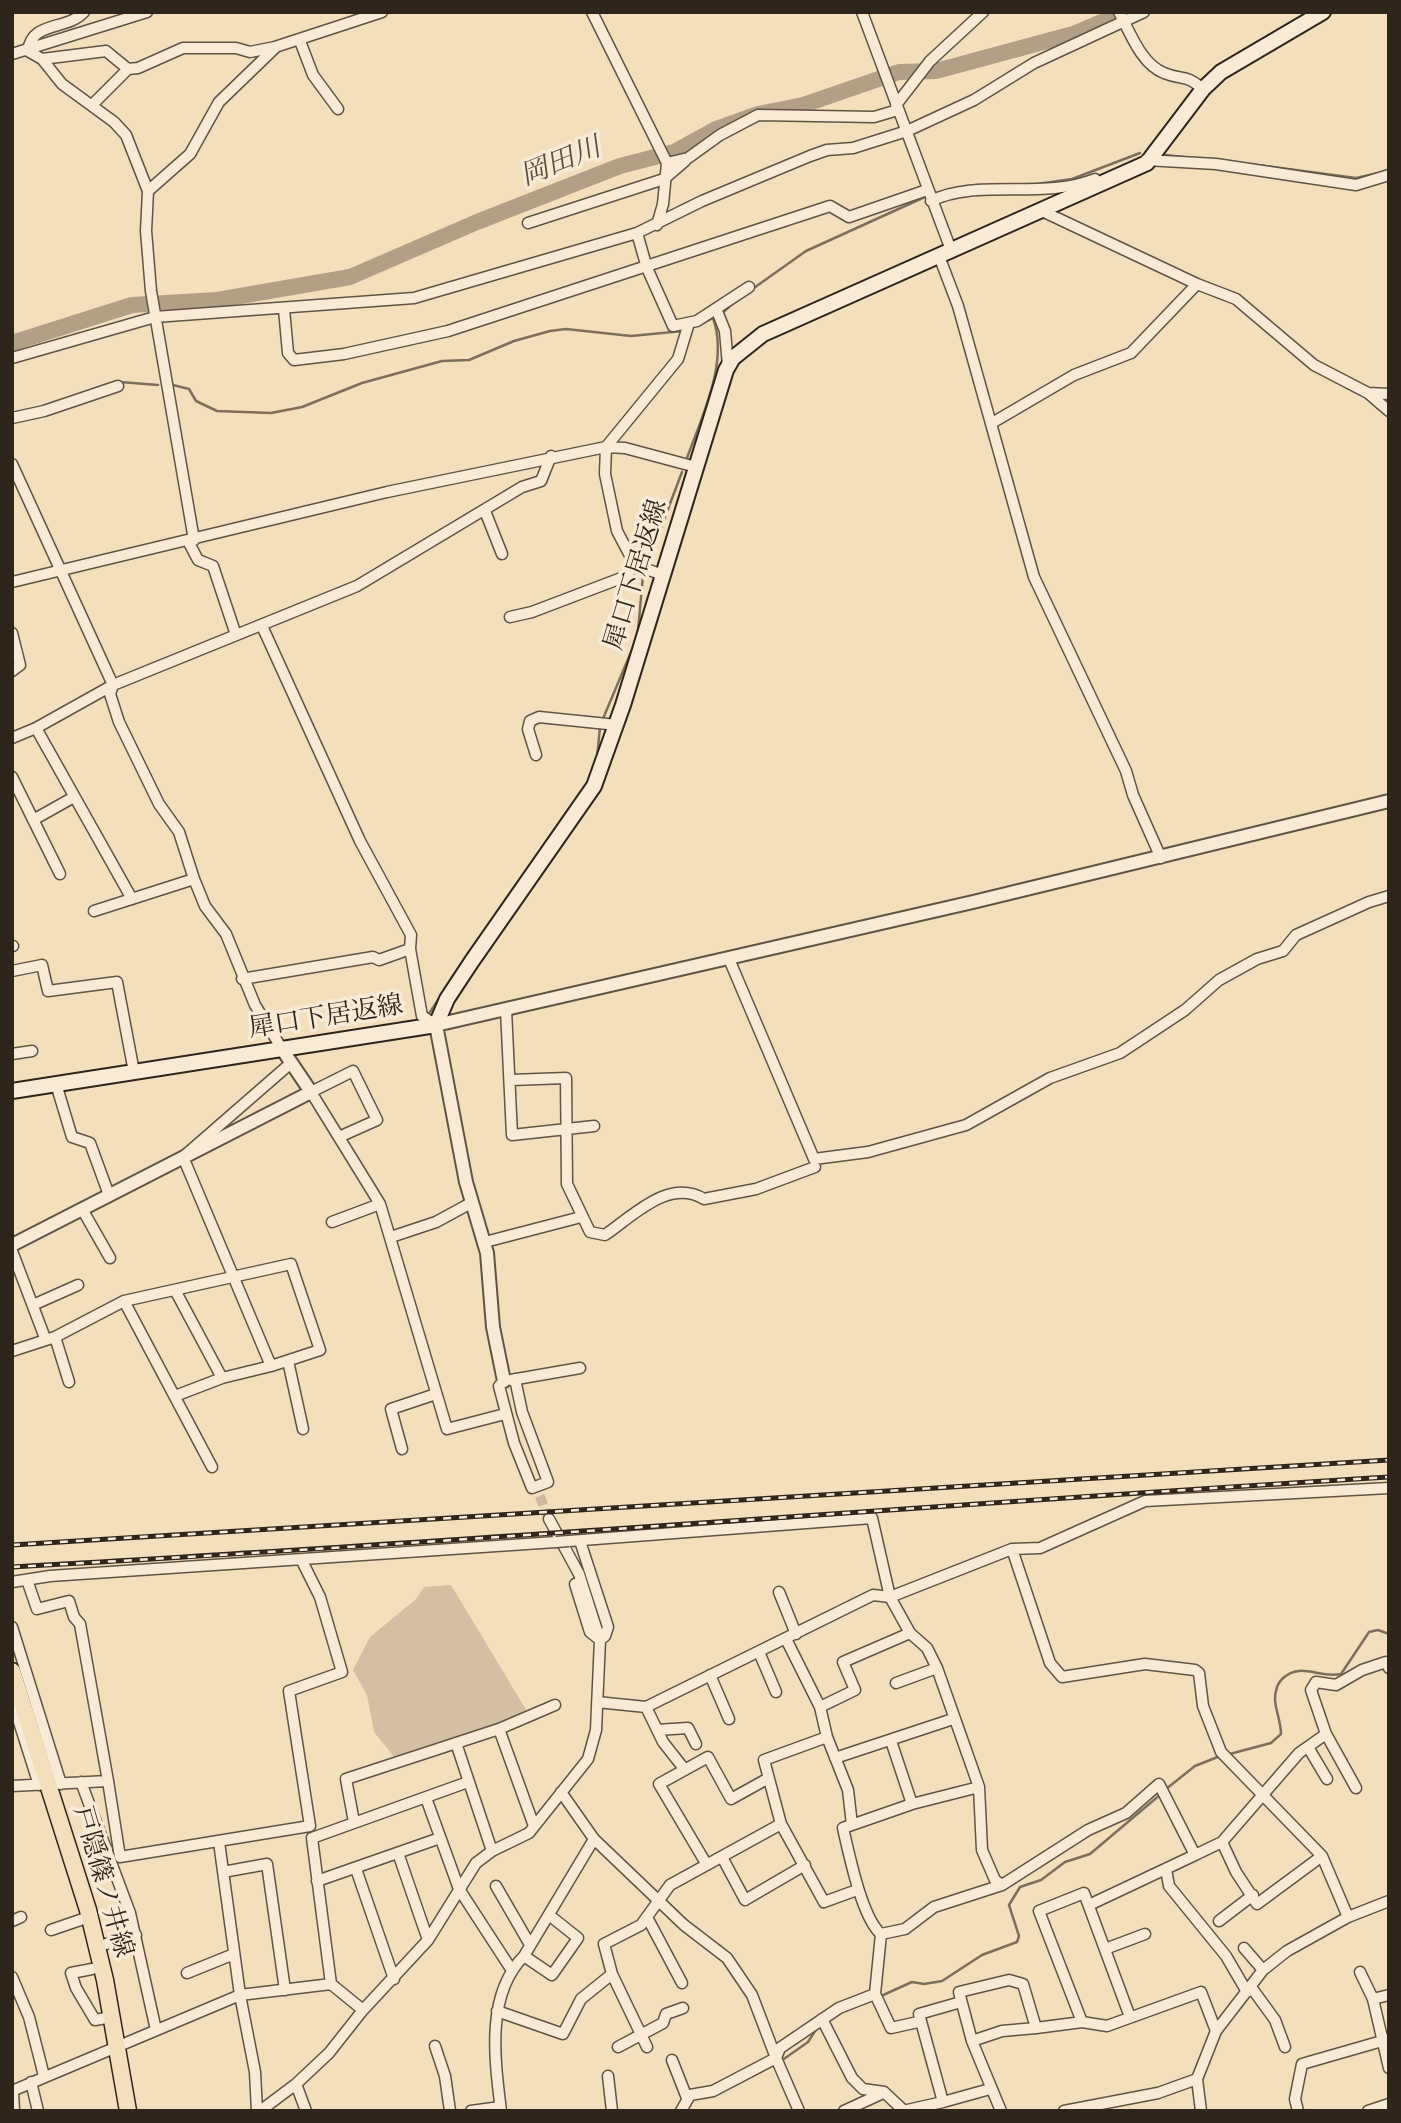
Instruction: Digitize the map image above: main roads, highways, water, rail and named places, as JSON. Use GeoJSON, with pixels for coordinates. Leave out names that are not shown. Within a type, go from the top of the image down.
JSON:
{"type":"FeatureCollection","features":[{"type":"Feature","properties":{"kind":"main road","name":"犀口下居返線"},"geometry":{"type":"LineString","coordinates":[[12,1091],[436,1025],[447,999],[472,961],[594,786],[617,725],[728,366],[744,347],[763,334],[1111,182],[1152,159],[1203,89],[1221,72],[1322,12]]}},
{"type":"Feature","properties":{"kind":"main road","name":"戸隠篠ノ井線"},"geometry":{"type":"LineString","coordinates":[[12,1671],[89,1917],[128,2111]]}},
{"type":"Feature","properties":{"kind":"waterway","name":"岡田川"},"geometry":{"type":"LineString","coordinates":[[12,343],[132,305],[217,300],[350,277],[477,222],[620,166],[674,152],[716,129],[758,114],[803,105],[899,72],[936,71],[1073,34],[1125,12]]}},
{"type":"Feature","properties":{"kind":"waterway"},"geometry":{"type":"LineString","coordinates":[[1030,185],[1072,179],[1140,153]]}},
{"type":"Feature","properties":{"kind":"waterway"},"geometry":{"type":"LineString","coordinates":[[1165,155],[1191,158]]}},
{"type":"Feature","properties":{"kind":"waterway"},"geometry":{"type":"LineString","coordinates":[[1250,164],[1356,178],[1379,173]]}},
{"type":"Feature","properties":{"kind":"waterway"},"geometry":{"type":"LineString","coordinates":[[933,194],[957,188]]}},
{"type":"Feature","properties":{"kind":"waterway"},"geometry":{"type":"LineString","coordinates":[[751,290],[806,251],[927,196]]}},
{"type":"Feature","properties":{"kind":"waterway"},"geometry":{"type":"LineString","coordinates":[[721,314],[737,300]]}},
{"type":"Feature","properties":{"kind":"waterway"},"geometry":{"type":"LineString","coordinates":[[702,323],[715,317]]}},
{"type":"Feature","properties":{"kind":"waterway"},"geometry":{"type":"LineString","coordinates":[[687,458],[716,371],[717,335],[713,318]]}},
{"type":"Feature","properties":{"kind":"waterway"},"geometry":{"type":"LineString","coordinates":[[173,385],[189,389],[196,401],[217,411],[271,413],[302,407],[362,383],[442,361],[469,360],[514,341],[550,331],[566,329],[631,336],[683,331]]}},
{"type":"Feature","properties":{"kind":"waterway"},"geometry":{"type":"LineString","coordinates":[[120,382],[158,385]]}},
{"type":"Feature","properties":{"kind":"waterway"},"geometry":{"type":"LineString","coordinates":[[602,721],[634,645],[638,631],[643,575],[682,472]]}},
{"type":"Feature","properties":{"kind":"waterway"},"geometry":{"type":"LineString","coordinates":[[597,758],[600,727]]}},
{"type":"Feature","properties":{"kind":"waterway"},"geometry":{"type":"LineString","coordinates":[[444,991],[472,950]]}},
{"type":"Feature","properties":{"kind":"waterway"},"geometry":{"type":"LineString","coordinates":[[428,1015],[440,997]]}},
{"type":"Feature","properties":{"kind":"waterway"},"geometry":{"type":"LineString","coordinates":[[1226,1755],[1271,1743],[1281,1734],[1275,1700],[1282,1679],[1296,1671],[1341,1674],[1369,1632],[1378,1630],[1389,1634]]}},
{"type":"Feature","properties":{"kind":"waterway"},"geometry":{"type":"LineString","coordinates":[[1166,1789],[1195,1766],[1220,1756]]}},
{"type":"Feature","properties":{"kind":"waterway"},"geometry":{"type":"LineString","coordinates":[[881,1996],[912,1982],[924,1984],[942,1981],[982,1955],[1017,1942],[1019,1936],[1009,1905],[1020,1887],[1041,1880],[1065,1862],[1090,1854],[1161,1794]]}},
{"type":"Feature","properties":{"kind":"waterway"},"geometry":{"type":"LineString","coordinates":[[781,2061],[808,2042],[817,2028]]}},
{"type":"Feature","properties":{"kind":"waterway"},"geometry":{"type":"LineString","coordinates":[[729,2088],[776,2064]]}},
{"type":"Feature","properties":{"kind":"tunnel"},"geometry":{"type":"LineString","coordinates":[[534,1482],[549,1519]]}},
{"type":"Feature","properties":{"kind":"railway"},"geometry":{"type":"LineString","coordinates":[[12,1545],[1389,1460]]}},
{"type":"Feature","properties":{"kind":"railway"},"geometry":{"type":"LineString","coordinates":[[12,1567],[1389,1477]]}}]}
